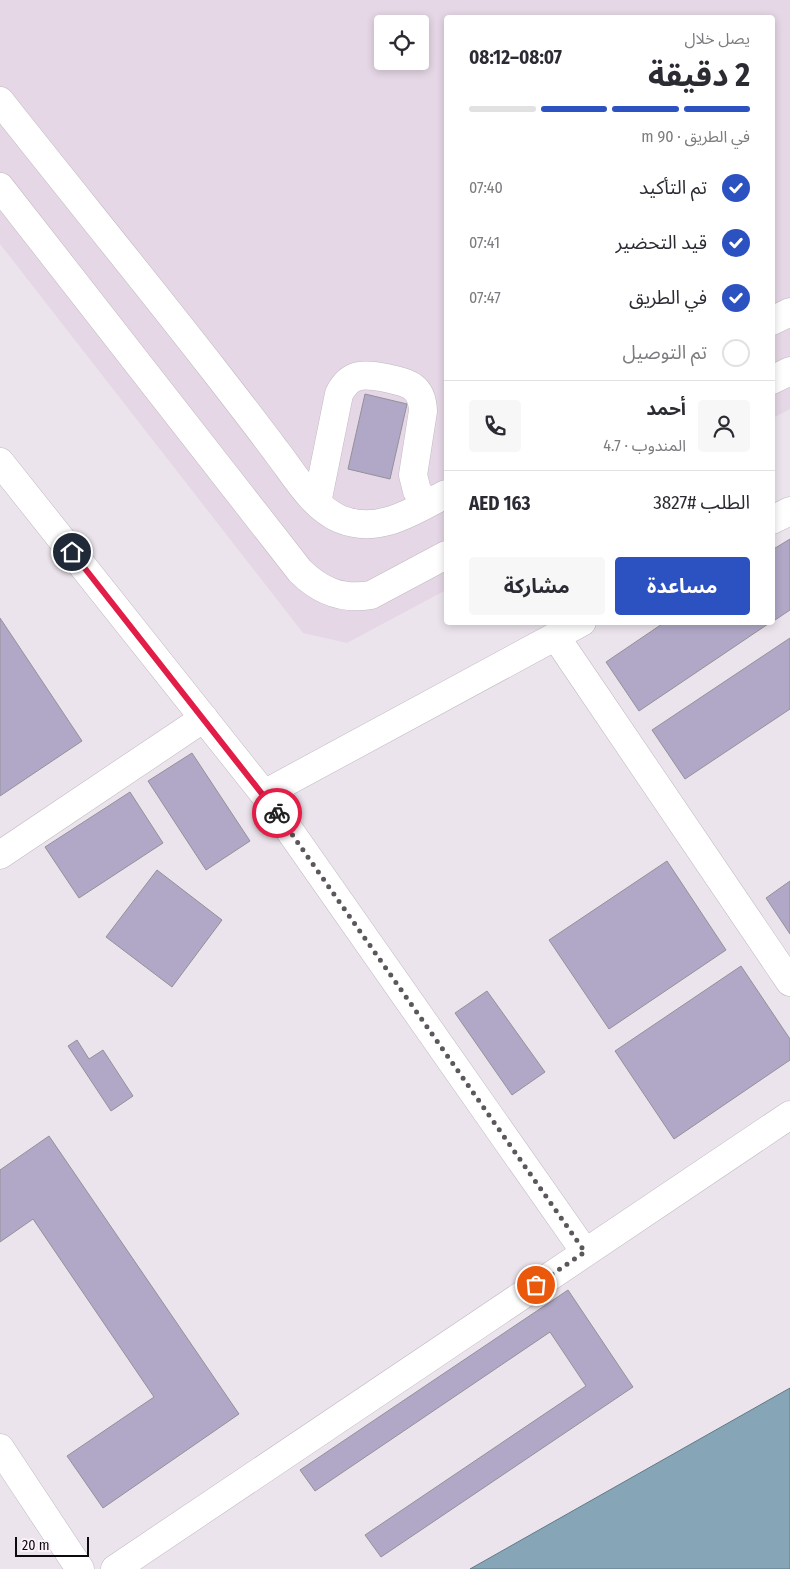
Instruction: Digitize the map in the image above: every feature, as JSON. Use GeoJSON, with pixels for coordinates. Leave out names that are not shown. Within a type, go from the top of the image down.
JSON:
{"type":"FeatureCollection","features":[{"type":"Feature","properties":{"kind":"street"},"geometry":{"type":"LineString","coordinates":[[0,101],[317,503],[339,518],[351,523],[378,524],[391,521],[437,498]]}},
{"type":"Feature","properties":{"kind":"street"},"geometry":{"type":"LineString","coordinates":[[0,187],[300,571],[310,581],[336,594],[359,597],[371,595],[444,556]]}},
{"type":"Feature","properties":{"kind":"street"},"geometry":{"type":"LineString","coordinates":[[775,320],[790,312]]}},
{"type":"Feature","properties":{"kind":"street"},"geometry":{"type":"LineString","coordinates":[[775,378],[790,371]]}},
{"type":"Feature","properties":{"kind":"street"},"geometry":{"type":"LineString","coordinates":[[317,503],[339,394],[348,381],[354,377],[370,375],[407,382],[420,394],[423,402],[423,411],[413,475],[417,491],[437,498]]}},
{"type":"Feature","properties":{"kind":"street"},"geometry":{"type":"LineString","coordinates":[[0,462],[264,794],[585,1252]]}},
{"type":"Feature","properties":{"kind":"street"},"geometry":{"type":"LineString","coordinates":[[775,518],[790,511]]}},
{"type":"Feature","properties":{"kind":"street"},"geometry":{"type":"LineString","coordinates":[[264,794],[576,625]]}},
{"type":"Feature","properties":{"kind":"street"},"geometry":{"type":"LineString","coordinates":[[556,636],[790,982]]}},
{"type":"Feature","properties":{"kind":"street"},"geometry":{"type":"LineString","coordinates":[[0,855],[204,718]]}},
{"type":"Feature","properties":{"kind":"street"},"geometry":{"type":"LineString","coordinates":[[115,1569],[790,1115]]}},
{"type":"Feature","properties":{"kind":"street"},"geometry":{"type":"LineString","coordinates":[[0,1448],[80,1569]]}},
{"type":"Feature","properties":{"kind":"shaded area"},"geometry":{"type":"Polygon","coordinates":[[[0,0],[790,0],[790,409],[775,417],[775,15],[444,15],[444,591],[347,643],[303,633],[0,244],[0,0]]]}},
{"type":"Feature","properties":{"kind":"water"},"geometry":{"type":"Polygon","coordinates":[[[790,1388],[790,1569],[470,1569],[790,1388]]]}},
{"type":"Feature","properties":{"kind":"building"},"geometry":{"type":"Polygon","coordinates":[[[365,394],[407,404],[390,479],[348,469],[365,394]]]}},
{"type":"Feature","properties":{"kind":"building"},"geometry":{"type":"Polygon","coordinates":[[[790,539],[790,610],[775,620],[775,548],[790,539]]]}},
{"type":"Feature","properties":{"kind":"building"},"geometry":{"type":"Polygon","coordinates":[[[0,618],[82,741],[0,796],[0,618]]]}},
{"type":"Feature","properties":{"kind":"building"},"geometry":{"type":"Polygon","coordinates":[[[661,625],[767,625],[639,711],[606,662],[661,625]]]}},
{"type":"Feature","properties":{"kind":"building"},"geometry":{"type":"Polygon","coordinates":[[[790,638],[790,709],[685,779],[652,730],[790,638]]]}},
{"type":"Feature","properties":{"kind":"building"},"geometry":{"type":"Polygon","coordinates":[[[192,753],[250,841],[206,870],[148,781],[192,753]]]}},
{"type":"Feature","properties":{"kind":"building"},"geometry":{"type":"Polygon","coordinates":[[[130,792],[163,843],[79,898],[45,847],[130,792]]]}},
{"type":"Feature","properties":{"kind":"building"},"geometry":{"type":"Polygon","coordinates":[[[667,861],[726,950],[609,1029],[549,940],[667,861]]]}},
{"type":"Feature","properties":{"kind":"building"},"geometry":{"type":"Polygon","coordinates":[[[157,870],[222,920],[172,987],[106,937],[157,870]]]}},
{"type":"Feature","properties":{"kind":"building"},"geometry":{"type":"Polygon","coordinates":[[[790,881],[790,934],[766,898],[790,881]]]}},
{"type":"Feature","properties":{"kind":"building"},"geometry":{"type":"Polygon","coordinates":[[[741,966],[790,1039],[790,1060],[674,1139],[615,1051],[741,966]]]}},
{"type":"Feature","properties":{"kind":"building"},"geometry":{"type":"Polygon","coordinates":[[[487,991],[545,1072],[512,1095],[455,1013],[487,991]]]}},
{"type":"Feature","properties":{"kind":"building"},"geometry":{"type":"Polygon","coordinates":[[[77,1040],[89,1059],[103,1050],[133,1096],[111,1111],[68,1046],[77,1040]]]}},
{"type":"Feature","properties":{"kind":"building"},"geometry":{"type":"Polygon","coordinates":[[[49,1136],[239,1414],[103,1508],[67,1456],[154,1397],[33,1219],[0,1242],[0,1170],[49,1136]]]}},
{"type":"Feature","properties":{"kind":"building"},"geometry":{"type":"Polygon","coordinates":[[[568,1290],[633,1387],[381,1557],[365,1535],[586,1386],[550,1332],[315,1491],[300,1470],[568,1290]]]}},
{"type":"Feature","properties":{"kind":"way so far"},"geometry":{"type":"LineString","coordinates":[[277,813],[585,1252],[536,1285]]}},
{"type":"Feature","properties":{"kind":"route"},"geometry":{"type":"LineString","coordinates":[[72,552],[264,794],[277,813]]}}]}
